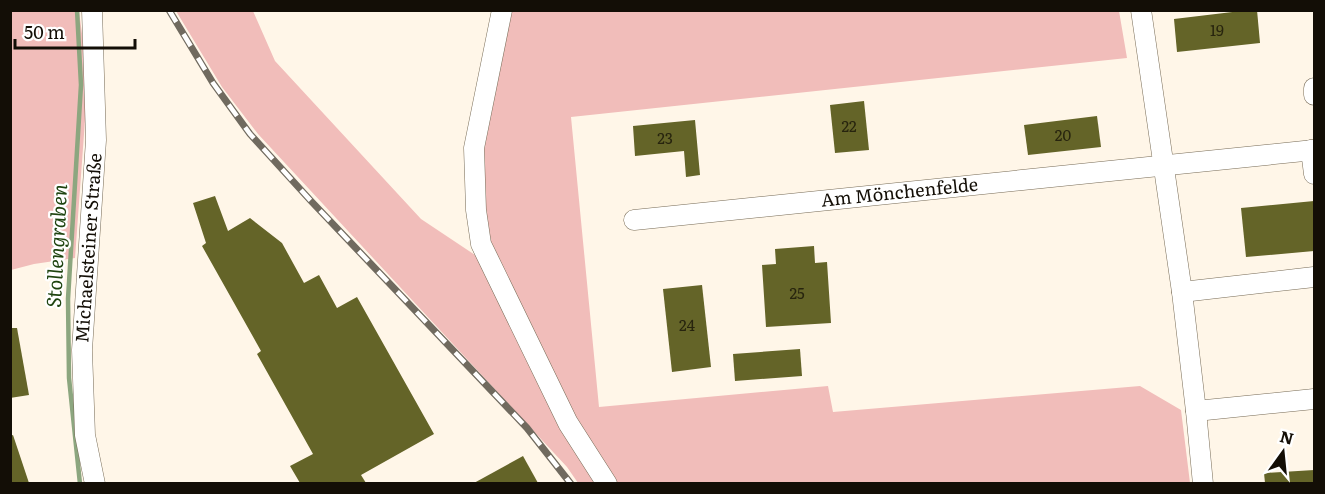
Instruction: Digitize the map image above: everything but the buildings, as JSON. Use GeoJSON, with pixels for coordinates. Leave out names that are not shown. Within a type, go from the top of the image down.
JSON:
{"type":"FeatureCollection","features":[{"type":"Feature","properties":{"kind":"street","name":"Michaelsteiner Straße"},"geometry":{"type":"LineString","coordinates":[[92,10],[96,140],[82,350],[85,435],[95,483]]}},
{"type":"Feature","properties":{"kind":"street"},"geometry":{"type":"LineString","coordinates":[[502,10],[474,148],[476,210],[481,244],[568,423],[607,483]]}},
{"type":"Feature","properties":{"kind":"street"},"geometry":{"type":"LineString","coordinates":[[1141,10],[1182,292],[1203,483]]}},
{"type":"Feature","properties":{"kind":"street"},"geometry":{"type":"LineString","coordinates":[[1314,88],[1314,95]]}},
{"type":"Feature","properties":{"kind":"street"},"geometry":{"type":"LineString","coordinates":[[1313,150],[1314,174]]}},
{"type":"Feature","properties":{"kind":"street","name":"Am Mönchenfelde"},"geometry":{"type":"LineString","coordinates":[[634,220],[1313,150]]}},
{"type":"Feature","properties":{"kind":"street"},"geometry":{"type":"LineString","coordinates":[[1182,292],[1314,278]]}},
{"type":"Feature","properties":{"kind":"street"},"geometry":{"type":"LineString","coordinates":[[1196,411],[1314,399]]}},
{"type":"Feature","properties":{"kind":"shaded area"},"geometry":{"type":"Polygon","coordinates":[[[11,11],[79,11],[88,79],[75,258],[11,270],[11,11]]]}},
{"type":"Feature","properties":{"kind":"shaded area"},"geometry":{"type":"Polygon","coordinates":[[[176,11],[253,11],[275,61],[421,219],[487,263],[483,150],[509,11],[1119,11],[1127,58],[571,117],[599,407],[828,386],[833,412],[1140,386],[1181,410],[1190,483],[578,483],[567,467],[258,134],[222,87],[176,11]]]}},
{"type":"Feature","properties":{"kind":"waterway","name":"Stollengraben"},"geometry":{"type":"LineString","coordinates":[[77,10],[81,85],[68,299],[69,378],[80,484]]}},
{"type":"Feature","properties":{"kind":"railway"},"geometry":{"type":"LineString","coordinates":[[169,10],[213,83],[250,134],[527,428],[571,484]]}}]}
